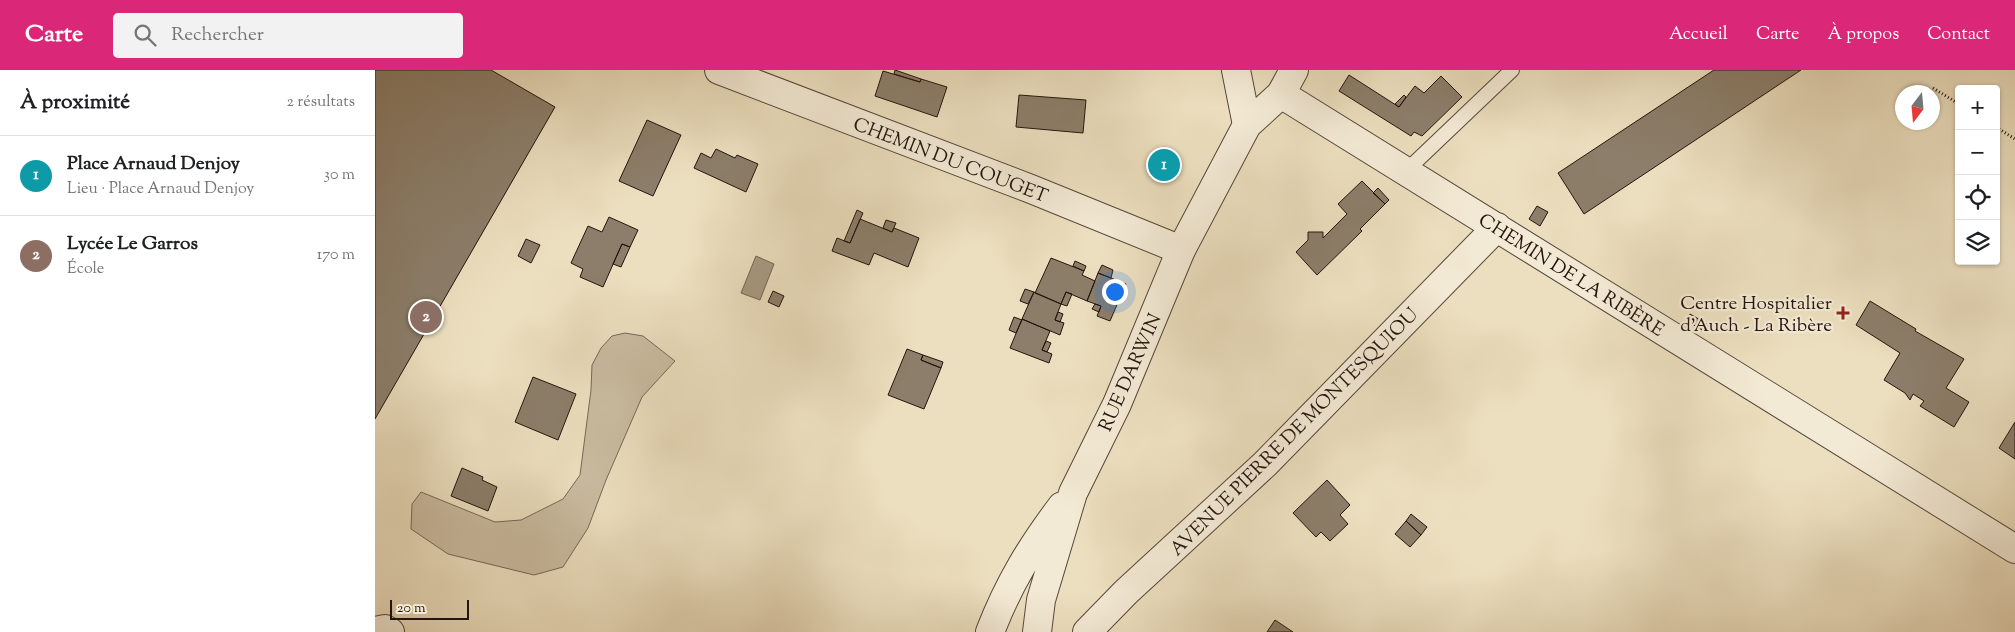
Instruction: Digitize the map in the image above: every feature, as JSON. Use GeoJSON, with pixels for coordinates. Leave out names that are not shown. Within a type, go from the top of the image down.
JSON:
{"type":"FeatureCollection","features":[{"type":"Feature","properties":{"kind":"street","name":"CHEMIN DU COUGET"},"geometry":{"type":"LineString","coordinates":[[719,70],[1031,189],[1181,250]]}},
{"type":"Feature","properties":{"kind":"street"},"geometry":{"type":"LineString","coordinates":[[1236,70],[1247,126]]}},
{"type":"Feature","properties":{"kind":"street","name":"RUE DARWIN"},"geometry":{"type":"LineString","coordinates":[[1037,632],[1041,600],[1073,493],[1117,404],[1181,250],[1247,126],[1281,94],[1294,70]]}},
{"type":"Feature","properties":{"kind":"street","name":"CHEMIN DE LA RIBÈRE"},"geometry":{"type":"LineString","coordinates":[[1281,94],[2015,549]]}},
{"type":"Feature","properties":{"kind":"street","name":"AVENUE PIERRE DE MONTESQUIOU"},"geometry":{"type":"LineString","coordinates":[[1087,632],[1127,592],[1265,464],[1497,227]]}},
{"type":"Feature","properties":{"kind":"street","name":"RUE DARWIN"},"geometry":{"type":"LineString","coordinates":[[990,632],[1003,597],[1033,546],[1073,493]]}},
{"type":"Feature","properties":{"kind":"street"},"geometry":{"type":"LineString","coordinates":[[375,631],[385,629],[390,632]]}},
{"type":"Feature","properties":{"kind":"lane"},"geometry":{"type":"LineString","coordinates":[[1406,171],[1512,70]]}},
{"type":"Feature","properties":{"kind":"path"},"geometry":{"type":"LineString","coordinates":[[1940,92],[1955,102]]}},
{"type":"Feature","properties":{"kind":"path"},"geometry":{"type":"LineString","coordinates":[[2000,130],[2015,139]]}},
{"type":"Feature","properties":{"kind":"shaded area"},"geometry":{"type":"Polygon","coordinates":[[[756,256],[774,264],[760,300],[741,293],[756,256]]]}},
{"type":"Feature","properties":{"kind":"shaded area"},"geometry":{"type":"Polygon","coordinates":[[[625,333],[643,336],[675,361],[642,397],[606,480],[588,528],[563,567],[534,575],[448,554],[411,529],[412,504],[421,492],[495,522],[521,520],[563,499],[580,475],[591,390],[592,365],[601,348],[612,336],[625,333]]]}},
{"type":"Feature","properties":{"kind":"building"},"geometry":{"type":"Polygon","coordinates":[[[375,70],[491,70],[555,107],[375,419],[375,70]]]}},
{"type":"Feature","properties":{"kind":"building"},"geometry":{"type":"Polygon","coordinates":[[[895,70],[921,79],[920,82],[894,74],[895,70]]]}},
{"type":"Feature","properties":{"kind":"building"},"geometry":{"type":"Polygon","coordinates":[[[1714,70],[1801,70],[1584,214],[1558,173],[1714,70]]]}},
{"type":"Feature","properties":{"kind":"building"},"geometry":{"type":"Polygon","coordinates":[[[883,71],[920,82],[921,79],[947,87],[937,117],[875,96],[883,71]]]}},
{"type":"Feature","properties":{"kind":"building"},"geometry":{"type":"Polygon","coordinates":[[[1349,75],[1399,107],[1415,86],[1424,93],[1441,76],[1462,97],[1422,136],[1414,132],[1411,136],[1339,91],[1349,75]]]}},
{"type":"Feature","properties":{"kind":"building"},"geometry":{"type":"Polygon","coordinates":[[[1019,95],[1086,100],[1083,133],[1016,127],[1019,95]]]}},
{"type":"Feature","properties":{"kind":"building"},"geometry":{"type":"Polygon","coordinates":[[[1404,95],[1406,97],[1399,107],[1395,104],[1404,95]]]}},
{"type":"Feature","properties":{"kind":"building"},"geometry":{"type":"Polygon","coordinates":[[[647,120],[681,135],[653,196],[619,181],[647,120]]]}},
{"type":"Feature","properties":{"kind":"building"},"geometry":{"type":"Polygon","coordinates":[[[716,149],[735,158],[737,155],[758,164],[746,192],[694,168],[701,153],[711,158],[716,149]]]}},
{"type":"Feature","properties":{"kind":"building"},"geometry":{"type":"Polygon","coordinates":[[[1362,181],[1385,204],[1360,229],[1362,231],[1317,275],[1296,252],[1308,240],[1308,232],[1323,232],[1323,238],[1347,214],[1338,204],[1362,181]]]}},
{"type":"Feature","properties":{"kind":"building"},"geometry":{"type":"Polygon","coordinates":[[[1378,188],[1389,200],[1385,204],[1373,193],[1378,188]]]}},
{"type":"Feature","properties":{"kind":"building"},"geometry":{"type":"Polygon","coordinates":[[[1537,206],[1548,212],[1540,226],[1529,219],[1537,206]]]}},
{"type":"Feature","properties":{"kind":"building"},"geometry":{"type":"Polygon","coordinates":[[[857,210],[863,213],[850,243],[844,241],[857,210]]]}},
{"type":"Feature","properties":{"kind":"building"},"geometry":{"type":"Polygon","coordinates":[[[609,217],[638,230],[630,247],[622,244],[603,287],[580,277],[583,269],[571,263],[588,226],[602,232],[609,217]]]}},
{"type":"Feature","properties":{"kind":"building"},"geometry":{"type":"Polygon","coordinates":[[[860,219],[892,232],[894,228],[919,238],[908,267],[874,253],[869,265],[832,251],[837,238],[850,243],[860,219]]]}},
{"type":"Feature","properties":{"kind":"building"},"geometry":{"type":"Polygon","coordinates":[[[886,220],[896,223],[892,232],[883,228],[886,220]]]}},
{"type":"Feature","properties":{"kind":"building"},"geometry":{"type":"Polygon","coordinates":[[[526,239],[540,245],[531,263],[518,256],[526,239]]]}},
{"type":"Feature","properties":{"kind":"building"},"geometry":{"type":"Polygon","coordinates":[[[622,244],[630,247],[621,267],[613,264],[622,244]]]}},
{"type":"Feature","properties":{"kind":"building"},"geometry":{"type":"Polygon","coordinates":[[[1051,258],[1084,271],[1082,275],[1095,281],[1087,301],[1066,292],[1061,304],[1035,293],[1051,258]]]}},
{"type":"Feature","properties":{"kind":"building"},"geometry":{"type":"Polygon","coordinates":[[[1075,261],[1086,266],[1084,271],[1073,266],[1075,261]]]}},
{"type":"Feature","properties":{"kind":"building"},"geometry":{"type":"Polygon","coordinates":[[[1102,265],[1113,270],[1111,278],[1098,273],[1102,265]]]}},
{"type":"Feature","properties":{"kind":"building"},"geometry":{"type":"Polygon","coordinates":[[[1098,273],[1126,284],[1110,321],[1097,316],[1101,306],[1087,301],[1098,273]]]}},
{"type":"Feature","properties":{"kind":"building"},"geometry":{"type":"Polygon","coordinates":[[[1025,289],[1034,292],[1028,304],[1020,301],[1025,289]]]}},
{"type":"Feature","properties":{"kind":"building"},"geometry":{"type":"Polygon","coordinates":[[[773,291],[784,296],[779,307],[768,302],[773,291]]]}},
{"type":"Feature","properties":{"kind":"building"},"geometry":{"type":"Polygon","coordinates":[[[1034,292],[1061,304],[1055,320],[1064,323],[1060,335],[1022,319],[1034,292]]]}},
{"type":"Feature","properties":{"kind":"building"},"geometry":{"type":"Polygon","coordinates":[[[1066,292],[1072,294],[1067,306],[1061,304],[1066,292]]]}},
{"type":"Feature","properties":{"kind":"building"},"geometry":{"type":"Polygon","coordinates":[[[1870,301],[1916,329],[1915,331],[1964,359],[1946,388],[1969,402],[1954,427],[1920,406],[1924,401],[1913,394],[1910,400],[1905,393],[1884,380],[1900,353],[1856,325],[1870,301]]]}},
{"type":"Feature","properties":{"kind":"building"},"geometry":{"type":"Polygon","coordinates":[[[1095,304],[1101,306],[1099,312],[1092,309],[1095,304]]]}},
{"type":"Feature","properties":{"kind":"building"},"geometry":{"type":"Polygon","coordinates":[[[1058,312],[1063,314],[1060,322],[1055,320],[1058,312]]]}},
{"type":"Feature","properties":{"kind":"building"},"geometry":{"type":"Polygon","coordinates":[[[1690,314],[1709,325],[1705,332],[1686,320],[1690,314]]]}},
{"type":"Feature","properties":{"kind":"building"},"geometry":{"type":"Polygon","coordinates":[[[1014,317],[1022,320],[1016,333],[1009,330],[1014,317]]]}},
{"type":"Feature","properties":{"kind":"building"},"geometry":{"type":"Polygon","coordinates":[[[1022,319],[1050,331],[1042,350],[1052,354],[1049,363],[1010,348],[1022,319]]]}},
{"type":"Feature","properties":{"kind":"building"},"geometry":{"type":"Polygon","coordinates":[[[1046,341],[1051,343],[1047,352],[1042,350],[1046,341]]]}},
{"type":"Feature","properties":{"kind":"building"},"geometry":{"type":"Polygon","coordinates":[[[907,349],[923,355],[921,360],[941,368],[924,409],[888,395],[907,349]]]}},
{"type":"Feature","properties":{"kind":"building"},"geometry":{"type":"Polygon","coordinates":[[[923,355],[943,362],[941,368],[921,360],[923,355]]]}},
{"type":"Feature","properties":{"kind":"building"},"geometry":{"type":"Polygon","coordinates":[[[533,377],[576,394],[558,440],[515,422],[533,377]]]}},
{"type":"Feature","properties":{"kind":"building"},"geometry":{"type":"Polygon","coordinates":[[[2015,422],[2015,459],[1999,448],[2015,422]]]}},
{"type":"Feature","properties":{"kind":"building"},"geometry":{"type":"Polygon","coordinates":[[[462,468],[483,477],[482,480],[497,487],[488,511],[451,496],[462,468]]]}},
{"type":"Feature","properties":{"kind":"building"},"geometry":{"type":"Polygon","coordinates":[[[1327,480],[1350,505],[1340,515],[1348,524],[1330,541],[1321,532],[1316,537],[1293,513],[1327,480]]]}},
{"type":"Feature","properties":{"kind":"building"},"geometry":{"type":"Polygon","coordinates":[[[1411,514],[1427,527],[1421,535],[1406,521],[1411,514]]]}},
{"type":"Feature","properties":{"kind":"building"},"geometry":{"type":"Polygon","coordinates":[[[1406,521],[1421,535],[1410,547],[1395,534],[1406,521]]]}},
{"type":"Feature","properties":{"kind":"building"},"geometry":{"type":"Polygon","coordinates":[[[1275,620],[1293,632],[1267,632],[1275,620]]]}},
{"type":"Feature","properties":{"kind":"place","name":"Place Arnaud Denjoy"},"geometry":{"type":"Point","coordinates":[1164,165]}},
{"type":"Feature","properties":{"kind":"place","name":"Centre Hospitalier d'Auch - La Ribère"},"geometry":{"type":"Point","coordinates":[1843,313]}},
{"type":"Feature","properties":{"kind":"place","name":"Lycée Le Garros"},"geometry":{"type":"Point","coordinates":[426,317]}}]}
